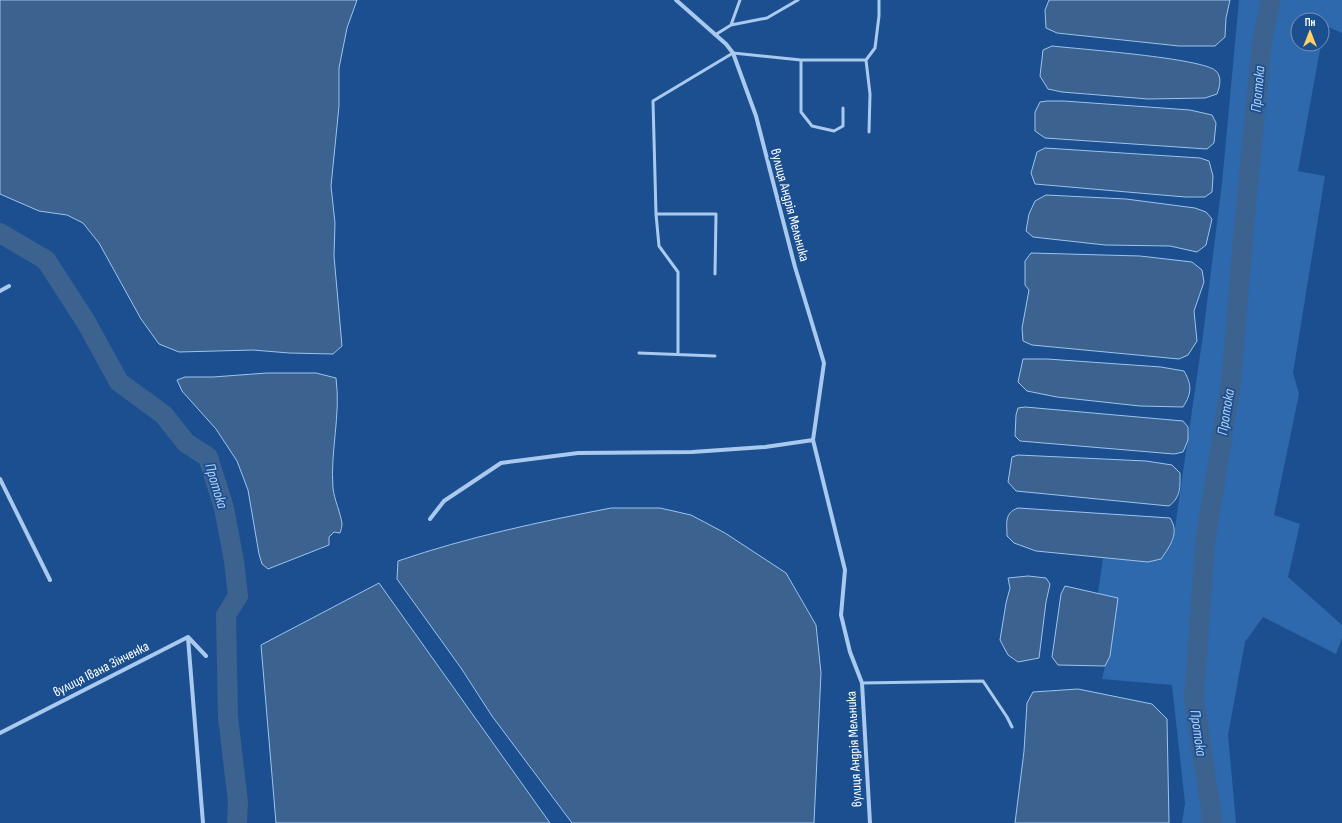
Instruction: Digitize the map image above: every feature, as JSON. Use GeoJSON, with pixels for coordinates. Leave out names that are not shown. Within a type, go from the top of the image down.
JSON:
{"type":"FeatureCollection","features":[{"type":"Feature","properties":{"kind":"street","name":"вулиця Андрія Мельника"},"geometry":{"type":"LineString","coordinates":[[676,0],[726,44],[733,53],[756,116],[795,267],[824,363],[813,440],[844,570],[841,615],[850,652],[862,683],[870,823]]}},
{"type":"Feature","properties":{"kind":"street"},"geometry":{"type":"LineString","coordinates":[[0,290],[9,286]]}},
{"type":"Feature","properties":{"kind":"street"},"geometry":{"type":"LineString","coordinates":[[430,518],[444,501],[501,463],[578,453],[692,452],[765,447],[813,440]]}},
{"type":"Feature","properties":{"kind":"street"},"geometry":{"type":"LineString","coordinates":[[0,479],[50,580]]}},
{"type":"Feature","properties":{"kind":"street"},"geometry":{"type":"LineString","coordinates":[[188,637],[206,656]]}},
{"type":"Feature","properties":{"kind":"street"},"geometry":{"type":"LineString","coordinates":[[188,637],[203,823]]}},
{"type":"Feature","properties":{"kind":"street","name":"вулиця Івана Зінченка"},"geometry":{"type":"LineString","coordinates":[[0,733],[188,637]]}},
{"type":"Feature","properties":{"kind":"lane"},"geometry":{"type":"LineString","coordinates":[[731,25],[740,0]]}},
{"type":"Feature","properties":{"kind":"lane"},"geometry":{"type":"LineString","coordinates":[[715,35],[731,25],[767,18],[798,0]]}},
{"type":"Feature","properties":{"kind":"lane"},"geometry":{"type":"LineString","coordinates":[[869,132],[870,94],[866,60],[875,48],[879,16],[879,0]]}},
{"type":"Feature","properties":{"kind":"lane"},"geometry":{"type":"LineString","coordinates":[[678,354],[678,272],[659,246],[656,214],[653,100],[733,53],[801,60],[866,60]]}},
{"type":"Feature","properties":{"kind":"lane"},"geometry":{"type":"LineString","coordinates":[[801,60],[801,112],[812,126],[834,131],[843,126],[843,108]]}},
{"type":"Feature","properties":{"kind":"lane"},"geometry":{"type":"LineString","coordinates":[[656,214],[716,214],[716,274]]}},
{"type":"Feature","properties":{"kind":"lane"},"geometry":{"type":"LineString","coordinates":[[639,353],[715,356]]}},
{"type":"Feature","properties":{"kind":"lane"},"geometry":{"type":"LineString","coordinates":[[862,683],[983,681],[1012,727]]}},
{"type":"Feature","properties":{"kind":"shaded area"},"geometry":{"type":"Polygon","coordinates":[[[0,0],[357,0],[347,28],[339,68],[339,106],[331,186],[335,223],[334,256],[342,346],[333,354],[253,350],[179,352],[159,344],[141,319],[99,243],[83,223],[67,215],[39,211],[0,194],[0,0]]]}},
{"type":"Feature","properties":{"kind":"shaded area"},"geometry":{"type":"Polygon","coordinates":[[[1049,0],[1230,0],[1226,18],[1225,37],[1215,46],[1179,46],[1057,33],[1046,28],[1045,10],[1049,0]]]}},
{"type":"Feature","properties":{"kind":"shaded area"},"geometry":{"type":"Polygon","coordinates":[[[1239,0],[1342,0],[1342,33],[1330,28],[1330,12],[1290,12],[1290,52],[1320,52],[1298,171],[1325,176],[1293,373],[1299,394],[1274,515],[1300,524],[1288,577],[1342,625],[1342,638],[1336,654],[1263,617],[1245,642],[1228,735],[1236,823],[1182,823],[1185,803],[1172,685],[1102,679],[1105,666],[1110,656],[1118,598],[1098,593],[1103,558],[1148,562],[1173,541],[1203,335],[1222,183],[1239,0]]]}},
{"type":"Feature","properties":{"kind":"shaded area"},"geometry":{"type":"Polygon","coordinates":[[[1052,46],[1165,58],[1206,66],[1218,73],[1220,79],[1219,88],[1217,94],[1205,98],[1148,99],[1062,92],[1048,89],[1040,76],[1043,50],[1052,46]]]}},
{"type":"Feature","properties":{"kind":"shaded area"},"geometry":{"type":"Polygon","coordinates":[[[1047,101],[1190,110],[1212,115],[1216,123],[1214,143],[1207,149],[1045,138],[1035,131],[1035,112],[1040,102],[1047,101]]]}},
{"type":"Feature","properties":{"kind":"shaded area"},"geometry":{"type":"Polygon","coordinates":[[[1045,148],[1200,158],[1209,161],[1213,176],[1212,192],[1205,197],[1185,197],[1035,184],[1031,173],[1037,152],[1045,148]]]}},
{"type":"Feature","properties":{"kind":"shaded area"},"geometry":{"type":"Polygon","coordinates":[[[1046,195],[1126,199],[1195,208],[1206,212],[1212,219],[1206,245],[1197,252],[1170,246],[1105,245],[1033,237],[1026,231],[1029,214],[1035,201],[1046,195]]]}},
{"type":"Feature","properties":{"kind":"shaded area"},"geometry":{"type":"Polygon","coordinates":[[[1031,253],[1140,256],[1192,262],[1202,270],[1204,282],[1194,311],[1197,341],[1188,355],[1179,359],[1032,345],[1023,341],[1022,328],[1029,290],[1025,285],[1025,261],[1031,253]]]}},
{"type":"Feature","properties":{"kind":"shaded area"},"geometry":{"type":"Polygon","coordinates":[[[1023,359],[1047,359],[1161,367],[1184,371],[1190,385],[1190,389],[1183,407],[1140,406],[1057,397],[1027,391],[1018,382],[1023,359]]]}},
{"type":"Feature","properties":{"kind":"shaded area"},"geometry":{"type":"Polygon","coordinates":[[[267,373],[316,373],[336,378],[337,406],[332,474],[333,488],[342,524],[340,533],[334,532],[329,537],[329,545],[268,569],[262,564],[259,554],[248,490],[237,461],[216,429],[182,391],[177,380],[185,377],[213,377],[267,373]]]}},
{"type":"Feature","properties":{"kind":"shaded area"},"geometry":{"type":"Polygon","coordinates":[[[1025,407],[1183,421],[1188,427],[1188,440],[1183,452],[1174,454],[1020,441],[1015,436],[1016,415],[1018,408],[1025,407]]]}},
{"type":"Feature","properties":{"kind":"shaded area"},"geometry":{"type":"Polygon","coordinates":[[[1018,455],[1146,461],[1172,465],[1180,473],[1179,491],[1176,499],[1169,506],[1016,491],[1008,482],[1012,457],[1018,455]]]}},
{"type":"Feature","properties":{"kind":"shaded area"},"geometry":{"type":"Polygon","coordinates":[[[611,508],[660,508],[691,515],[725,533],[786,573],[816,625],[821,673],[814,823],[572,823],[492,716],[461,668],[397,579],[398,561],[424,552],[504,531],[611,508]]]}},
{"type":"Feature","properties":{"kind":"shaded area"},"geometry":{"type":"Polygon","coordinates":[[[1018,508],[1170,518],[1173,524],[1174,534],[1173,539],[1161,559],[1148,562],[1036,551],[1014,543],[1007,536],[1008,516],[1018,508]]]}},
{"type":"Feature","properties":{"kind":"shaded area"},"geometry":{"type":"Polygon","coordinates":[[[1028,576],[1046,578],[1050,584],[1046,602],[1039,658],[1018,662],[1008,655],[1000,640],[1010,588],[1008,578],[1028,576]]]}},
{"type":"Feature","properties":{"kind":"shaded area"},"geometry":{"type":"Polygon","coordinates":[[[379,583],[550,823],[276,823],[261,645],[379,583]]]}},
{"type":"Feature","properties":{"kind":"shaded area"},"geometry":{"type":"Polygon","coordinates":[[[1065,586],[1118,598],[1110,656],[1105,666],[1058,665],[1052,657],[1061,594],[1065,586]]]}},
{"type":"Feature","properties":{"kind":"shaded area"},"geometry":{"type":"Polygon","coordinates":[[[1078,689],[1152,704],[1167,719],[1169,823],[1015,823],[1024,751],[1027,703],[1033,692],[1078,689]]]}},
{"type":"Feature","properties":{"kind":"waterway","name":"Протока"},"geometry":{"type":"LineString","coordinates":[[1211,823],[1212,817],[1194,700],[1205,543],[1231,383],[1262,41],[1271,0]]}},
{"type":"Feature","properties":{"kind":"waterway","name":"Протока"},"geometry":{"type":"LineString","coordinates":[[0,233],[46,260],[86,322],[119,382],[164,415],[186,443],[208,457],[224,508],[234,561],[238,596],[226,615],[228,717],[238,802],[237,823]]}}]}
